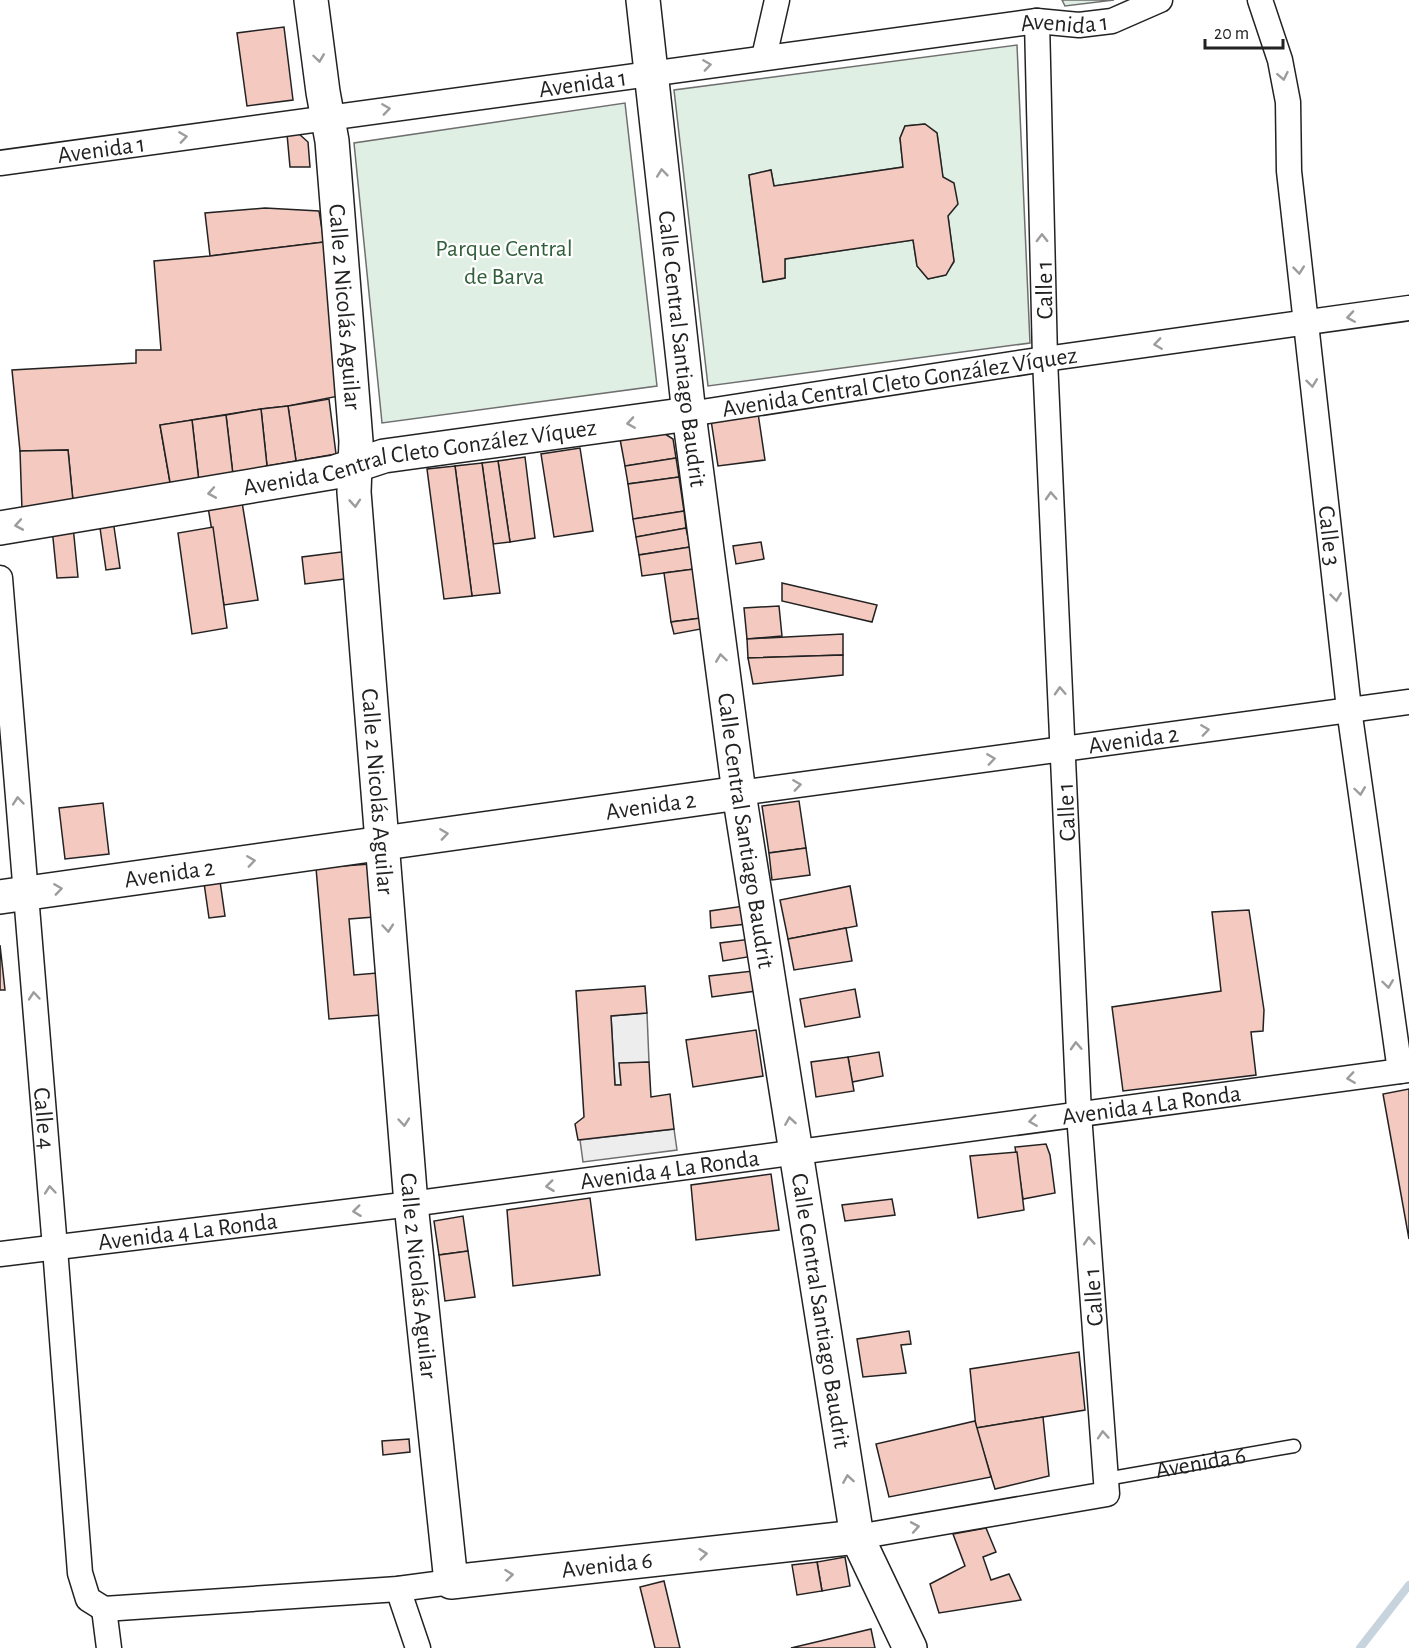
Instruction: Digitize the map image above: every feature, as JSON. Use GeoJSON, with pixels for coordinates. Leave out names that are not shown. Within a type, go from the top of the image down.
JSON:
{"type":"FeatureCollection","features":[{"type":"Feature","properties":{"kind":"main road","name":"Calle 2 Nicolás Aguilar"},"geometry":{"type":"LineString","coordinates":[[311,0],[333,152],[356,441],[354,492],[381,843],[411,1204],[451,1582]]}},
{"type":"Feature","properties":{"kind":"main road","name":"Calle Central Santiago Baudrit"},"geometry":{"type":"LineString","coordinates":[[643,0],[689,414],[739,793],[857,1537],[910,1648]]}},
{"type":"Feature","properties":{"kind":"main road","name":"Avenida Central Cleto González Víquez"},"geometry":{"type":"LineString","coordinates":[[0,528],[335,472],[384,456],[689,414]]}},
{"type":"Feature","properties":{"kind":"main road","name":"Avenida 2"},"geometry":{"type":"LineString","coordinates":[[13,895],[739,793]]}},
{"type":"Feature","properties":{"kind":"main road","name":"Avenida 6"},"geometry":{"type":"LineString","coordinates":[[451,1582],[857,1537]]}},
{"type":"Feature","properties":{"kind":"street"},"geometry":{"type":"LineString","coordinates":[[764,57],[777,0]]}},
{"type":"Feature","properties":{"kind":"street","name":"Avenida 1"},"geometry":{"type":"LineString","coordinates":[[0,163],[651,72],[1037,21],[1078,25],[1112,21],[1160,0]]}},
{"type":"Feature","properties":{"kind":"street","name":"Calle 3"},"geometry":{"type":"LineString","coordinates":[[1260,0],[1280,60],[1288,102],[1289,171],[1349,710],[1405,1071]]}},
{"type":"Feature","properties":{"kind":"street","name":"Calle 1"},"geometry":{"type":"LineString","coordinates":[[1037,21],[1045,359],[1079,1114],[1107,1486]]}},
{"type":"Feature","properties":{"kind":"street","name":"Avenida Central Cleto González Víquez"},"geometry":{"type":"LineString","coordinates":[[689,414],[1045,359],[1409,308]]}},
{"type":"Feature","properties":{"kind":"street","name":"Calle 4"},"geometry":{"type":"LineString","coordinates":[[0,578],[13,895],[55,1248],[80,1573],[88,1599],[104,1609]]}},
{"type":"Feature","properties":{"kind":"street","name":"Avenida 2"},"geometry":{"type":"LineString","coordinates":[[739,793],[1409,702]]}},
{"type":"Feature","properties":{"kind":"street","name":"Avenida 4 La Ronda"},"geometry":{"type":"LineString","coordinates":[[0,1254],[795,1154],[1405,1071]]}},
{"type":"Feature","properties":{"kind":"street","name":"Avenida 6"},"geometry":{"type":"LineString","coordinates":[[857,1537],[1107,1486]]}},
{"type":"Feature","properties":{"kind":"street","name":"Avenida 6"},"geometry":{"type":"LineString","coordinates":[[104,1609],[398,1589],[451,1582]]}},
{"type":"Feature","properties":{"kind":"street"},"geometry":{"type":"LineString","coordinates":[[398,1589],[418,1648]]}},
{"type":"Feature","properties":{"kind":"street"},"geometry":{"type":"LineString","coordinates":[[104,1609],[109,1648]]}},
{"type":"Feature","properties":{"kind":"lane","name":"Avenida 6"},"geometry":{"type":"LineString","coordinates":[[1107,1486],[1294,1446]]}},
{"type":"Feature","properties":{"kind":"green space"},"geometry":{"type":"Polygon","coordinates":[[[1062,0],[1114,0],[1065,6],[1062,0]]]}},
{"type":"Feature","properties":{"kind":"green space"},"geometry":{"type":"Polygon","coordinates":[[[1017,45],[1030,343],[708,386],[674,90],[1017,45]],[[925,124],[905,126],[900,138],[903,167],[774,186],[771,170],[749,175],[763,282],[785,278],[785,259],[913,240],[917,266],[928,279],[945,275],[954,262],[937,133],[925,124]]]}},
{"type":"Feature","properties":{"kind":"green space","name":"Parque Central de Barva"},"geometry":{"type":"Polygon","coordinates":[[[625,103],[657,386],[382,423],[354,143],[625,103]]]}},
{"type":"Feature","properties":{"kind":"shaded area"},"geometry":{"type":"Polygon","coordinates":[[[647,1013],[649,1062],[620,1064],[621,1085],[615,1085],[611,1016],[647,1013]]]}},
{"type":"Feature","properties":{"kind":"shaded area"},"geometry":{"type":"Polygon","coordinates":[[[674,1129],[677,1150],[583,1162],[580,1140],[674,1129]]]}},
{"type":"Feature","properties":{"kind":"building"},"geometry":{"type":"Polygon","coordinates":[[[284,27],[293,100],[247,106],[237,33],[284,27]]]}},
{"type":"Feature","properties":{"kind":"building"},"geometry":{"type":"Polygon","coordinates":[[[925,124],[937,133],[943,177],[954,183],[958,204],[948,216],[954,261],[946,275],[928,279],[917,266],[913,240],[785,259],[785,278],[763,282],[749,175],[771,170],[774,186],[903,167],[900,138],[905,126],[925,124]]]}},
{"type":"Feature","properties":{"kind":"building"},"geometry":{"type":"Polygon","coordinates":[[[298,133],[308,142],[310,167],[290,167],[287,134],[298,133]]]}},
{"type":"Feature","properties":{"kind":"building"},"geometry":{"type":"Polygon","coordinates":[[[265,208],[319,211],[324,242],[210,256],[205,213],[265,208]]]}},
{"type":"Feature","properties":{"kind":"building"},"geometry":{"type":"Polygon","coordinates":[[[324,242],[344,395],[288,406],[160,425],[171,488],[73,501],[68,450],[20,451],[12,370],[136,363],[136,350],[161,350],[154,261],[324,242]]]}},
{"type":"Feature","properties":{"kind":"building"},"geometry":{"type":"Polygon","coordinates":[[[329,399],[336,454],[296,461],[288,406],[329,399]]]}},
{"type":"Feature","properties":{"kind":"building"},"geometry":{"type":"Polygon","coordinates":[[[288,406],[296,461],[267,466],[261,409],[288,406]]]}},
{"type":"Feature","properties":{"kind":"building"},"geometry":{"type":"Polygon","coordinates":[[[261,409],[267,466],[233,475],[226,415],[261,409]]]}},
{"type":"Feature","properties":{"kind":"building"},"geometry":{"type":"Polygon","coordinates":[[[758,413],[765,460],[718,466],[711,420],[758,413]]]}},
{"type":"Feature","properties":{"kind":"building"},"geometry":{"type":"Polygon","coordinates":[[[226,415],[233,475],[199,482],[192,420],[226,415]]]}},
{"type":"Feature","properties":{"kind":"building"},"geometry":{"type":"Polygon","coordinates":[[[192,420],[199,482],[171,488],[160,425],[192,420]]]}},
{"type":"Feature","properties":{"kind":"building"},"geometry":{"type":"Polygon","coordinates":[[[662,432],[673,439],[676,458],[625,466],[620,439],[662,432]]]}},
{"type":"Feature","properties":{"kind":"building"},"geometry":{"type":"Polygon","coordinates":[[[580,448],[593,531],[554,537],[541,454],[580,448]]]}},
{"type":"Feature","properties":{"kind":"building"},"geometry":{"type":"Polygon","coordinates":[[[68,450],[73,501],[22,510],[20,451],[68,450]]]}},
{"type":"Feature","properties":{"kind":"building"},"geometry":{"type":"Polygon","coordinates":[[[525,457],[535,538],[510,542],[498,461],[525,457]]]}},
{"type":"Feature","properties":{"kind":"building"},"geometry":{"type":"Polygon","coordinates":[[[676,458],[679,477],[628,484],[625,466],[676,458]]]}},
{"type":"Feature","properties":{"kind":"building"},"geometry":{"type":"Polygon","coordinates":[[[498,461],[510,542],[493,544],[482,463],[498,461]]]}},
{"type":"Feature","properties":{"kind":"building"},"geometry":{"type":"Polygon","coordinates":[[[482,463],[500,593],[472,596],[455,466],[482,463]]]}},
{"type":"Feature","properties":{"kind":"building"},"geometry":{"type":"Polygon","coordinates":[[[455,466],[472,596],[444,599],[427,469],[455,466]]]}},
{"type":"Feature","properties":{"kind":"building"},"geometry":{"type":"Polygon","coordinates":[[[679,477],[684,511],[633,519],[628,484],[679,477]]]}},
{"type":"Feature","properties":{"kind":"building"},"geometry":{"type":"Polygon","coordinates":[[[242,502],[258,600],[224,605],[208,507],[242,502]]]}},
{"type":"Feature","properties":{"kind":"building"},"geometry":{"type":"Polygon","coordinates":[[[684,511],[686,528],[636,537],[633,519],[684,511]]]}},
{"type":"Feature","properties":{"kind":"building"},"geometry":{"type":"Polygon","coordinates":[[[113,520],[120,568],[106,570],[99,521],[113,520]]]}},
{"type":"Feature","properties":{"kind":"building"},"geometry":{"type":"Polygon","coordinates":[[[73,526],[78,577],[57,578],[52,528],[73,526]]]}},
{"type":"Feature","properties":{"kind":"building"},"geometry":{"type":"Polygon","coordinates":[[[213,527],[227,628],[192,634],[178,533],[213,527]]]}},
{"type":"Feature","properties":{"kind":"building"},"geometry":{"type":"Polygon","coordinates":[[[686,528],[690,547],[639,555],[636,537],[686,528]]]}},
{"type":"Feature","properties":{"kind":"building"},"geometry":{"type":"Polygon","coordinates":[[[761,542],[764,559],[736,564],[733,546],[761,542]]]}},
{"type":"Feature","properties":{"kind":"building"},"geometry":{"type":"Polygon","coordinates":[[[690,547],[694,569],[642,576],[639,555],[690,547]]]}},
{"type":"Feature","properties":{"kind":"building"},"geometry":{"type":"Polygon","coordinates":[[[349,551],[352,578],[305,584],[302,557],[349,551]]]}},
{"type":"Feature","properties":{"kind":"building"},"geometry":{"type":"Polygon","coordinates":[[[694,569],[701,618],[671,622],[664,573],[694,569]]]}},
{"type":"Feature","properties":{"kind":"building"},"geometry":{"type":"Polygon","coordinates":[[[782,583],[877,605],[872,622],[782,601],[782,583]]]}},
{"type":"Feature","properties":{"kind":"building"},"geometry":{"type":"Polygon","coordinates":[[[779,606],[782,636],[747,639],[744,608],[779,606]]]}},
{"type":"Feature","properties":{"kind":"building"},"geometry":{"type":"Polygon","coordinates":[[[701,618],[701,629],[674,634],[671,622],[701,618]]]}},
{"type":"Feature","properties":{"kind":"building"},"geometry":{"type":"Polygon","coordinates":[[[843,634],[843,655],[748,658],[747,639],[843,634]]]}},
{"type":"Feature","properties":{"kind":"building"},"geometry":{"type":"Polygon","coordinates":[[[843,655],[843,675],[753,684],[748,658],[843,655]]]}},
{"type":"Feature","properties":{"kind":"building"},"geometry":{"type":"Polygon","coordinates":[[[799,801],[806,848],[769,853],[762,806],[799,801]]]}},
{"type":"Feature","properties":{"kind":"building"},"geometry":{"type":"Polygon","coordinates":[[[103,803],[109,854],[65,859],[59,808],[103,803]]]}},
{"type":"Feature","properties":{"kind":"building"},"geometry":{"type":"Polygon","coordinates":[[[806,848],[810,875],[772,880],[769,853],[806,848]]]}},
{"type":"Feature","properties":{"kind":"building"},"geometry":{"type":"Polygon","coordinates":[[[370,864],[374,917],[349,919],[354,975],[377,973],[381,1015],[329,1019],[316,868],[370,864]]]}},
{"type":"Feature","properties":{"kind":"building"},"geometry":{"type":"Polygon","coordinates":[[[220,881],[225,916],[209,918],[204,883],[220,881]]]}},
{"type":"Feature","properties":{"kind":"building"},"geometry":{"type":"Polygon","coordinates":[[[850,886],[857,926],[788,939],[780,900],[850,886]]]}},
{"type":"Feature","properties":{"kind":"building"},"geometry":{"type":"Polygon","coordinates":[[[744,906],[747,924],[711,928],[710,911],[744,906]]]}},
{"type":"Feature","properties":{"kind":"building"},"geometry":{"type":"Polygon","coordinates":[[[1249,910],[1264,1010],[1263,1031],[1251,1032],[1256,1075],[1123,1091],[1112,1007],[1221,991],[1212,912],[1249,910]]]}},
{"type":"Feature","properties":{"kind":"building"},"geometry":{"type":"Polygon","coordinates":[[[846,928],[852,961],[794,970],[788,939],[846,928]]]}},
{"type":"Feature","properties":{"kind":"building"},"geometry":{"type":"Polygon","coordinates":[[[751,939],[754,956],[723,961],[720,943],[751,939]]]}},
{"type":"Feature","properties":{"kind":"building"},"geometry":{"type":"Polygon","coordinates":[[[0,945],[5,990],[0,990],[0,945]]]}},
{"type":"Feature","properties":{"kind":"building"},"geometry":{"type":"Polygon","coordinates":[[[753,971],[756,991],[712,997],[709,976],[753,971]]]}},
{"type":"Feature","properties":{"kind":"building"},"geometry":{"type":"Polygon","coordinates":[[[645,986],[647,1013],[611,1016],[615,1085],[621,1085],[619,1063],[649,1062],[651,1097],[670,1094],[674,1129],[578,1140],[575,1124],[584,1117],[576,991],[645,986]]]}},
{"type":"Feature","properties":{"kind":"building"},"geometry":{"type":"Polygon","coordinates":[[[855,989],[860,1017],[805,1027],[800,999],[855,989]]]}},
{"type":"Feature","properties":{"kind":"building"},"geometry":{"type":"Polygon","coordinates":[[[756,1030],[763,1076],[693,1087],[686,1040],[756,1030]]]}},
{"type":"Feature","properties":{"kind":"building"},"geometry":{"type":"Polygon","coordinates":[[[879,1052],[883,1076],[852,1082],[848,1057],[879,1052]]]}},
{"type":"Feature","properties":{"kind":"building"},"geometry":{"type":"Polygon","coordinates":[[[848,1057],[854,1091],[816,1097],[811,1062],[848,1057]]]}},
{"type":"Feature","properties":{"kind":"building"},"geometry":{"type":"Polygon","coordinates":[[[1409,1089],[1409,1239],[1383,1094],[1409,1089]]]}},
{"type":"Feature","properties":{"kind":"building"},"geometry":{"type":"Polygon","coordinates":[[[1046,1144],[1050,1155],[1055,1193],[1023,1199],[1015,1147],[1046,1144]]]}},
{"type":"Feature","properties":{"kind":"building"},"geometry":{"type":"Polygon","coordinates":[[[1017,1152],[1024,1210],[978,1218],[970,1156],[1017,1152]]]}},
{"type":"Feature","properties":{"kind":"building"},"geometry":{"type":"Polygon","coordinates":[[[771,1174],[779,1230],[696,1240],[691,1185],[771,1174]]]}},
{"type":"Feature","properties":{"kind":"building"},"geometry":{"type":"Polygon","coordinates":[[[590,1198],[600,1275],[513,1286],[507,1210],[590,1198]]]}},
{"type":"Feature","properties":{"kind":"building"},"geometry":{"type":"Polygon","coordinates":[[[892,1199],[895,1215],[845,1221],[842,1205],[892,1199]]]}},
{"type":"Feature","properties":{"kind":"building"},"geometry":{"type":"Polygon","coordinates":[[[463,1216],[468,1251],[439,1255],[434,1221],[463,1216]]]}},
{"type":"Feature","properties":{"kind":"building"},"geometry":{"type":"Polygon","coordinates":[[[468,1251],[475,1297],[445,1301],[439,1255],[468,1251]]]}},
{"type":"Feature","properties":{"kind":"building"},"geometry":{"type":"Polygon","coordinates":[[[909,1331],[911,1344],[901,1345],[906,1373],[863,1377],[857,1339],[909,1331]]]}},
{"type":"Feature","properties":{"kind":"building"},"geometry":{"type":"Polygon","coordinates":[[[1079,1352],[1085,1410],[976,1428],[970,1369],[1079,1352]]]}},
{"type":"Feature","properties":{"kind":"building"},"geometry":{"type":"Polygon","coordinates":[[[1043,1417],[1049,1476],[995,1489],[976,1428],[1043,1417]]]}},
{"type":"Feature","properties":{"kind":"building"},"geometry":{"type":"Polygon","coordinates":[[[975,1421],[991,1477],[889,1497],[876,1444],[975,1421]]]}},
{"type":"Feature","properties":{"kind":"building"},"geometry":{"type":"Polygon","coordinates":[[[409,1439],[410,1452],[383,1455],[382,1441],[409,1439]]]}},
{"type":"Feature","properties":{"kind":"building"},"geometry":{"type":"Polygon","coordinates":[[[986,1528],[996,1552],[983,1557],[991,1580],[1009,1574],[1021,1600],[939,1613],[930,1584],[965,1566],[953,1534],[986,1528]]]}},
{"type":"Feature","properties":{"kind":"building"},"geometry":{"type":"Polygon","coordinates":[[[845,1557],[850,1586],[822,1591],[817,1562],[845,1557]]]}},
{"type":"Feature","properties":{"kind":"building"},"geometry":{"type":"Polygon","coordinates":[[[817,1562],[822,1591],[797,1595],[792,1565],[817,1562]]]}},
{"type":"Feature","properties":{"kind":"building"},"geometry":{"type":"Polygon","coordinates":[[[664,1581],[680,1648],[655,1648],[640,1587],[664,1581]]]}},
{"type":"Feature","properties":{"kind":"building"},"geometry":{"type":"Polygon","coordinates":[[[871,1629],[875,1648],[791,1648],[871,1629]]]}},
{"type":"Feature","properties":{"kind":"waterway"},"geometry":{"type":"LineString","coordinates":[[1360,1648],[1409,1585]]}}]}
